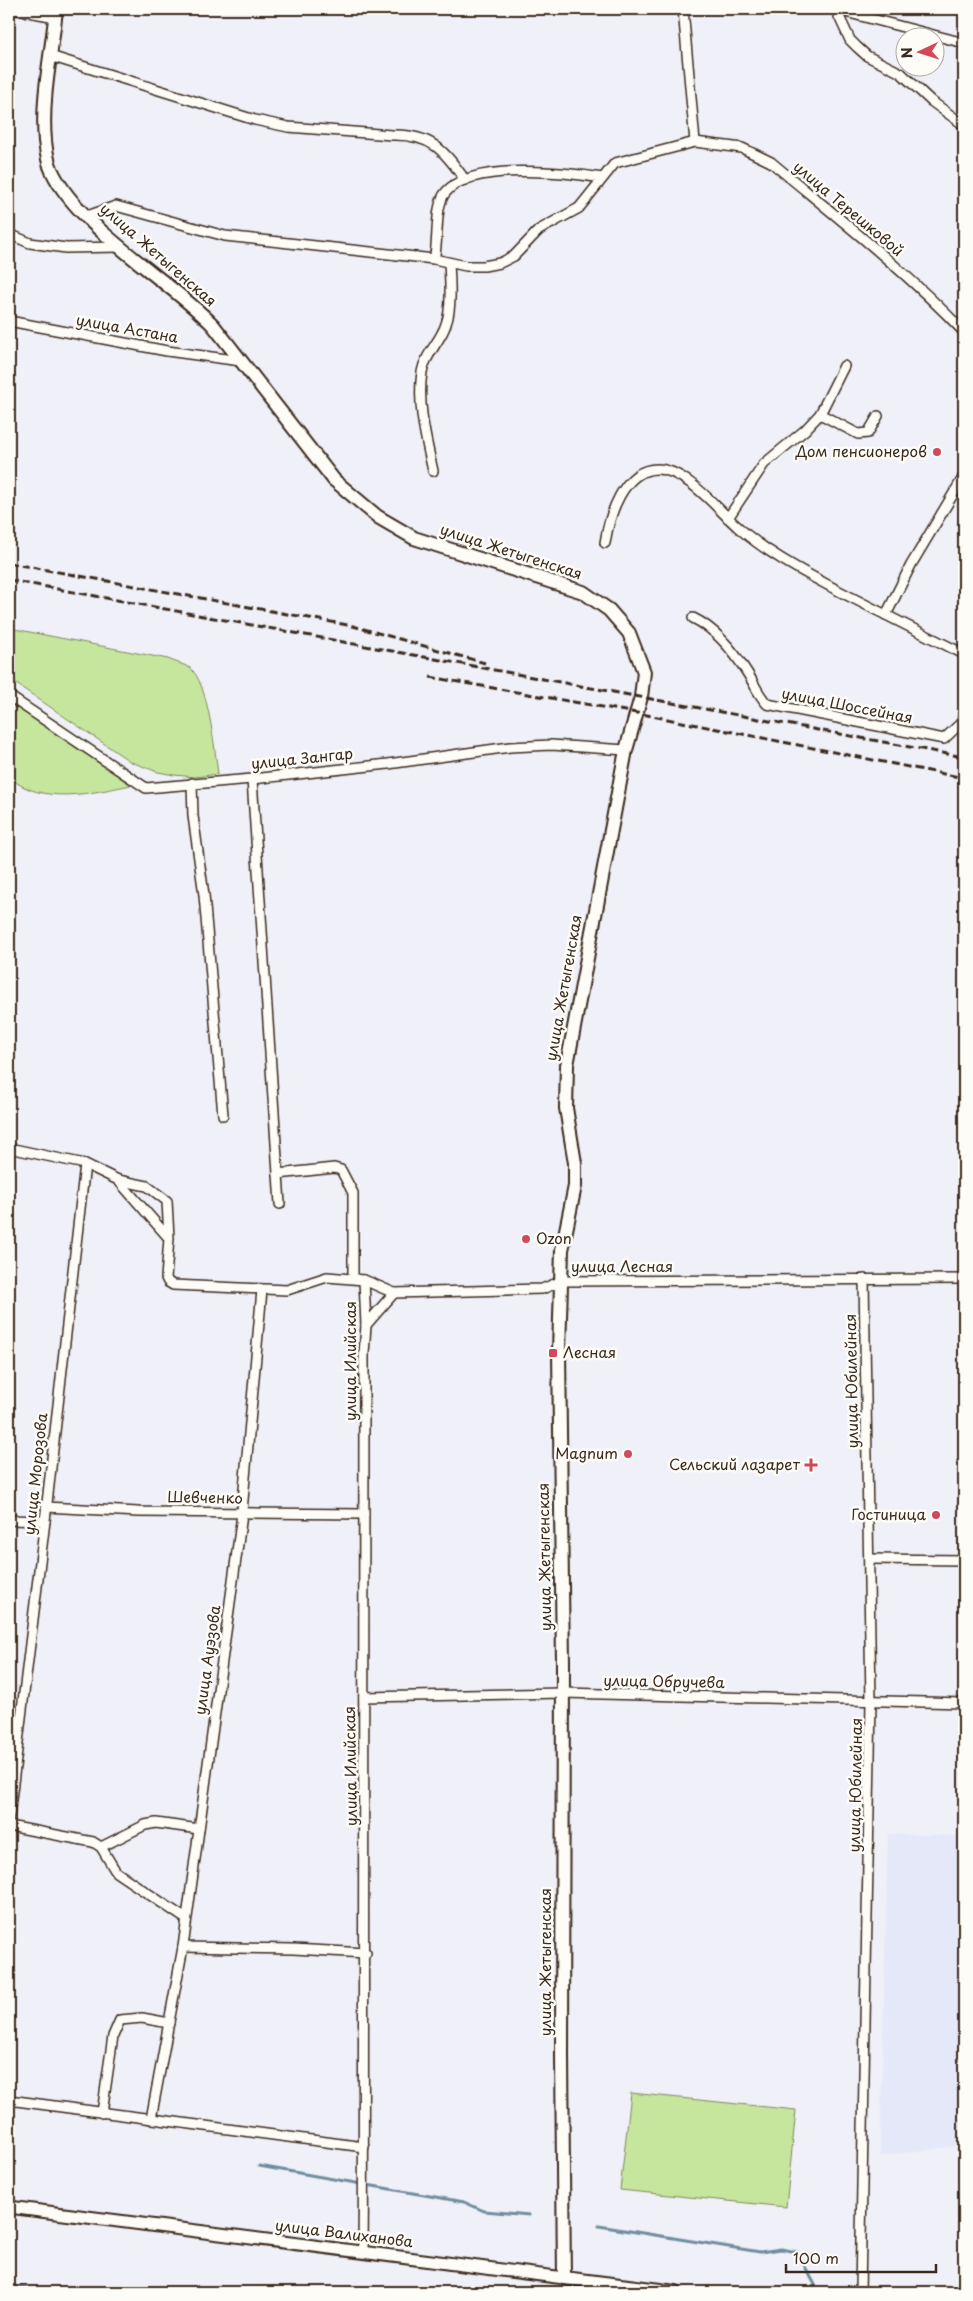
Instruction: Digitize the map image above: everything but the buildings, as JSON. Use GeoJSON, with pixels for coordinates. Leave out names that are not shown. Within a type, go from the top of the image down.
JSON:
{"type":"FeatureCollection","features":[{"type":"Feature","properties":{"kind":"main road","name":"улица Жетыгенская"},"geometry":{"type":"LineString","coordinates":[[56,13],[44,102],[45,142],[51,170],[66,194],[87,216],[194,305],[213,325],[334,480],[378,516],[414,538],[583,592],[609,610],[629,632],[644,672],[641,697],[626,750],[567,1065],[566,1108],[575,1163],[575,1186],[562,1250],[559,1352],[563,1693],[562,2056],[564,2278]]}},
{"type":"Feature","properties":{"kind":"main road","name":"улица Валиханова"},"geometry":{"type":"LineString","coordinates":[[564,2278],[676,2292]]}},
{"type":"Feature","properties":{"kind":"street"},"geometry":{"type":"LineString","coordinates":[[12,9],[56,13]]}},
{"type":"Feature","properties":{"kind":"street"},"geometry":{"type":"LineString","coordinates":[[87,216],[116,206],[225,236],[434,259],[466,266],[484,266],[500,263],[514,256],[539,230],[578,208],[615,163],[696,142],[683,9]]}},
{"type":"Feature","properties":{"kind":"street"},"geometry":{"type":"LineString","coordinates":[[834,9],[964,43]]}},
{"type":"Feature","properties":{"kind":"street"},"geometry":{"type":"LineString","coordinates":[[834,9],[850,40],[857,48],[867,56],[901,74],[930,101],[964,125]]}},
{"type":"Feature","properties":{"kind":"street"},"geometry":{"type":"LineString","coordinates":[[50,56],[255,120],[288,127],[392,136],[410,135],[426,139],[441,151],[465,180]]}},
{"type":"Feature","properties":{"kind":"street","name":"улица Терешковой"},"geometry":{"type":"LineString","coordinates":[[696,142],[742,148],[771,162],[890,261],[932,298],[964,332]]}},
{"type":"Feature","properties":{"kind":"street"},"geometry":{"type":"LineString","coordinates":[[434,259],[438,246],[439,208],[445,193],[465,180],[501,172],[564,173],[602,178]]}},
{"type":"Feature","properties":{"kind":"street"},"geometry":{"type":"LineString","coordinates":[[9,234],[30,243],[66,248],[122,247]]}},
{"type":"Feature","properties":{"kind":"street"},"geometry":{"type":"LineString","coordinates":[[433,471],[424,430],[421,387],[424,365],[447,324],[449,263]]}},
{"type":"Feature","properties":{"kind":"street","name":"улица Астана"},"geometry":{"type":"LineString","coordinates":[[9,321],[167,351],[241,361]]}},
{"type":"Feature","properties":{"kind":"street"},"geometry":{"type":"LineString","coordinates":[[728,518],[764,464],[805,430],[820,414],[844,366]]}},
{"type":"Feature","properties":{"kind":"street"},"geometry":{"type":"LineString","coordinates":[[820,414],[858,434],[868,432],[878,416]]}},
{"type":"Feature","properties":{"kind":"street"},"geometry":{"type":"LineString","coordinates":[[605,544],[607,529],[617,502],[633,477],[646,470],[659,469],[674,473],[692,485],[756,542],[794,567],[886,616],[964,654]]}},
{"type":"Feature","properties":{"kind":"street"},"geometry":{"type":"LineString","coordinates":[[886,616],[911,565],[964,476]]}},
{"type":"Feature","properties":{"kind":"street","name":"улица Шоссейная"},"geometry":{"type":"LineString","coordinates":[[693,618],[702,622],[730,648],[749,675],[757,694],[767,704],[944,739],[961,723],[964,715]]}},
{"type":"Feature","properties":{"kind":"street","name":"улица Зангар"},"geometry":{"type":"LineString","coordinates":[[9,696],[146,788],[252,779],[388,764],[510,747],[551,745],[626,750]]}},
{"type":"Feature","properties":{"kind":"street"},"geometry":{"type":"LineString","coordinates":[[252,779],[280,1204]]}},
{"type":"Feature","properties":{"kind":"street"},"geometry":{"type":"LineString","coordinates":[[192,783],[193,816],[204,895],[223,1115]]}},
{"type":"Feature","properties":{"kind":"street"},"geometry":{"type":"LineString","coordinates":[[9,1148],[85,1164],[118,1180],[148,1186],[167,1202],[169,1238],[166,1278],[170,1284],[262,1290]]}},
{"type":"Feature","properties":{"kind":"street","name":"улица Морозова"},"geometry":{"type":"LineString","coordinates":[[9,1816],[45,1521],[85,1164]]}},
{"type":"Feature","properties":{"kind":"street"},"geometry":{"type":"LineString","coordinates":[[278,1174],[334,1168],[341,1170],[353,1193],[353,1278]]}},
{"type":"Feature","properties":{"kind":"street"},"geometry":{"type":"LineString","coordinates":[[118,1180],[169,1238]]}},
{"type":"Feature","properties":{"kind":"street","name":"улица Лесная"},"geometry":{"type":"LineString","coordinates":[[262,1290],[287,1290],[323,1278],[364,1280],[394,1293],[542,1289],[562,1281],[964,1279]]}},
{"type":"Feature","properties":{"kind":"street","name":"улица Юбилейная"},"geometry":{"type":"LineString","coordinates":[[860,2292],[871,1701],[864,1279]]}},
{"type":"Feature","properties":{"kind":"street","name":"улица Илийская"},"geometry":{"type":"LineString","coordinates":[[362,2252],[366,1953],[364,1514],[366,1325],[364,1280]]}},
{"type":"Feature","properties":{"kind":"street","name":"улица Ауэзова"},"geometry":{"type":"LineString","coordinates":[[151,2119],[183,1947],[242,1512],[262,1290]]}},
{"type":"Feature","properties":{"kind":"street"},"geometry":{"type":"LineString","coordinates":[[366,1325],[394,1293]]}},
{"type":"Feature","properties":{"kind":"street","name":"Шевченко"},"geometry":{"type":"LineString","coordinates":[[46,1507],[138,1512],[364,1514]]}},
{"type":"Feature","properties":{"kind":"street"},"geometry":{"type":"LineString","coordinates":[[9,1520],[45,1521]]}},
{"type":"Feature","properties":{"kind":"street"},"geometry":{"type":"LineString","coordinates":[[869,1559],[964,1560]]}},
{"type":"Feature","properties":{"kind":"street","name":"улица Обручева"},"geometry":{"type":"LineString","coordinates":[[364,1697],[563,1693],[964,1703]]}},
{"type":"Feature","properties":{"kind":"street"},"geometry":{"type":"LineString","coordinates":[[102,1847],[145,1825],[156,1823],[199,1828]]}},
{"type":"Feature","properties":{"kind":"street"},"geometry":{"type":"LineString","coordinates":[[9,1826],[93,1842],[102,1847],[116,1872],[186,1919]]}},
{"type":"Feature","properties":{"kind":"street"},"geometry":{"type":"LineString","coordinates":[[183,1947],[293,1948],[366,1953]]}},
{"type":"Feature","properties":{"kind":"street"},"geometry":{"type":"LineString","coordinates":[[102,2113],[112,2036],[120,2020],[142,2018],[169,2023]]}},
{"type":"Feature","properties":{"kind":"street"},"geometry":{"type":"LineString","coordinates":[[9,2100],[364,2147]]}},
{"type":"Feature","properties":{"kind":"street","name":"улица Валиханова"},"geometry":{"type":"LineString","coordinates":[[9,2207],[564,2278]]}},
{"type":"Feature","properties":{"kind":"shaded area"},"geometry":{"type":"Polygon","coordinates":[[[888,1834],[964,1836],[964,2145],[880,2156],[888,1834]]]}},
{"type":"Feature","properties":{"kind":"green space"},"geometry":{"type":"Polygon","coordinates":[[[9,628],[168,659],[190,668],[202,687],[206,701],[213,734],[218,774],[195,777],[174,775],[158,772],[131,762],[9,679],[9,628]]]}},
{"type":"Feature","properties":{"kind":"green space"},"geometry":{"type":"Polygon","coordinates":[[[9,700],[131,785],[84,794],[67,795],[36,792],[22,786],[9,777],[9,700]]]}},
{"type":"Feature","properties":{"kind":"green space"},"geometry":{"type":"Polygon","coordinates":[[[631,2093],[796,2110],[786,2207],[620,2190],[631,2093]]]}},
{"type":"Feature","properties":{"kind":"waterway"},"geometry":{"type":"LineString","coordinates":[[259,2166],[464,2202],[484,2211],[529,2215]]}},
{"type":"Feature","properties":{"kind":"waterway"},"geometry":{"type":"LineString","coordinates":[[599,2226],[760,2252],[781,2249],[797,2252],[819,2292]]}},
{"type":"Feature","properties":{"kind":"waterway"},"geometry":{"type":"LineString","coordinates":[[9,2286],[48,2292]]}},
{"type":"Feature","properties":{"kind":"railway"},"geometry":{"type":"LineString","coordinates":[[9,563],[353,626],[485,663]]}},
{"type":"Feature","properties":{"kind":"railway"},"geometry":{"type":"LineString","coordinates":[[9,580],[964,757]]}},
{"type":"Feature","properties":{"kind":"railway"},"geometry":{"type":"LineString","coordinates":[[430,677],[637,713],[964,778]]}},
{"type":"Feature","properties":{"kind":"place","name":"Дом пенсионеров"},"geometry":{"type":"Point","coordinates":[937,452]}},
{"type":"Feature","properties":{"kind":"place","name":"Ozon"},"geometry":{"type":"Point","coordinates":[526,1239]}},
{"type":"Feature","properties":{"kind":"place","name":"Лесная"},"geometry":{"type":"Point","coordinates":[553,1353]}},
{"type":"Feature","properties":{"kind":"place","name":"Magnum"},"geometry":{"type":"Point","coordinates":[628,1454]}},
{"type":"Feature","properties":{"kind":"place","name":"Сельский лазарет"},"geometry":{"type":"Point","coordinates":[811,1465]}},
{"type":"Feature","properties":{"kind":"place","name":"Гостиница"},"geometry":{"type":"Point","coordinates":[936,1515]}}]}
